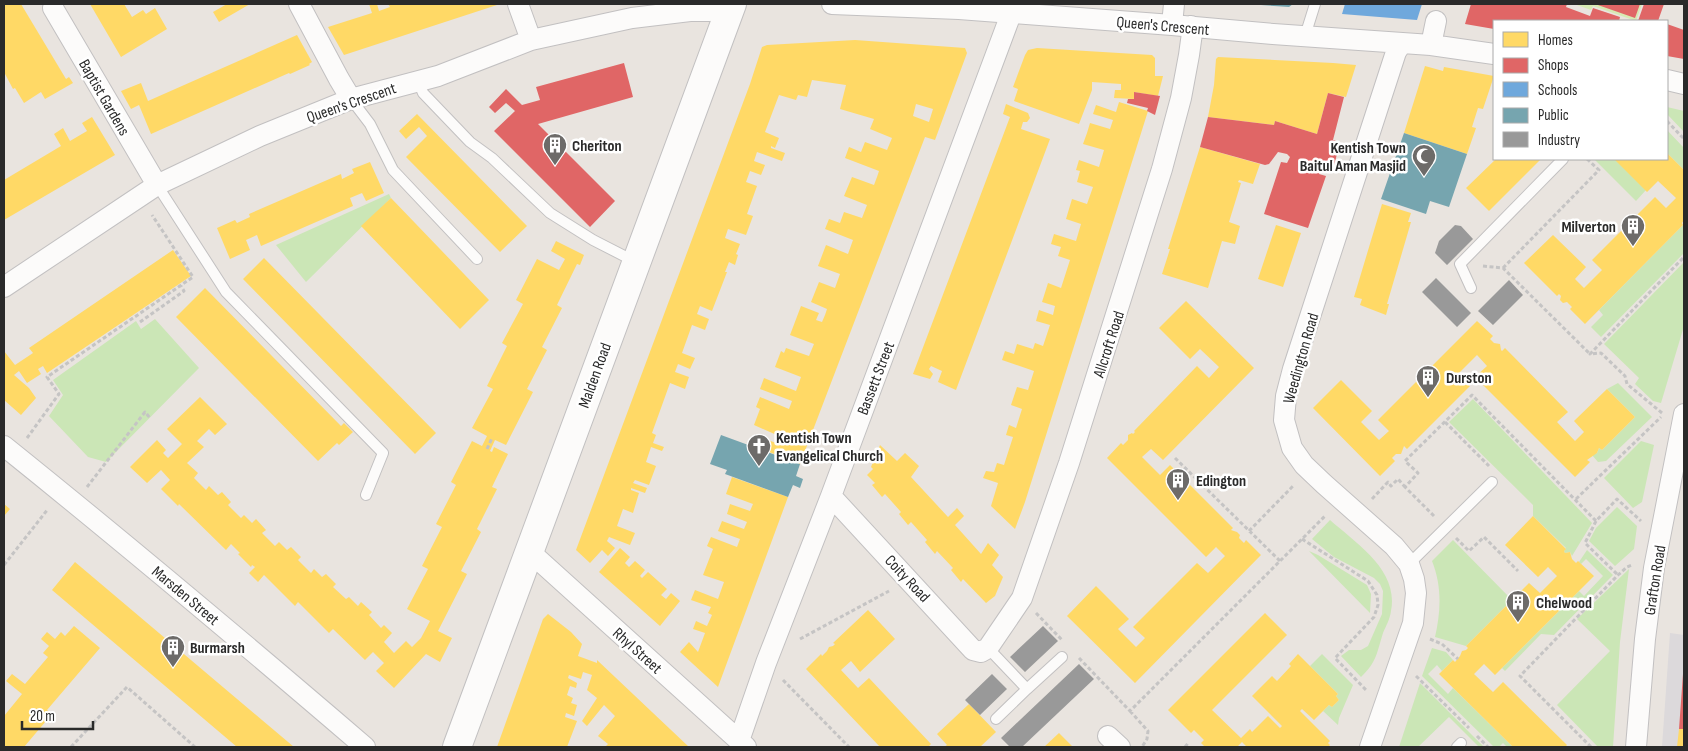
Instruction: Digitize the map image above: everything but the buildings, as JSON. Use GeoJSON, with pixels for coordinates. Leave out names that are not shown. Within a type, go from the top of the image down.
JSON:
{"type":"FeatureCollection","features":[{"type":"Feature","properties":{"kind":"main road","name":"Malden Road"},"geometry":{"type":"LineString","coordinates":[[457,747],[732,4]]}},
{"type":"Feature","properties":{"kind":"street"},"geometry":{"type":"LineString","coordinates":[[299,4],[351,99]]}},
{"type":"Feature","properties":{"kind":"street"},"geometry":{"type":"LineString","coordinates":[[518,4],[531,40]]}},
{"type":"Feature","properties":{"kind":"street","name":"Queen's Crescent"},"geometry":{"type":"LineString","coordinates":[[4,287],[157,185],[260,136],[351,99],[438,76],[531,40],[632,18],[690,11],[710,11],[732,4]]}},
{"type":"Feature","properties":{"kind":"street","name":"Queen's Crescent"},"geometry":{"type":"LineString","coordinates":[[832,4],[959,7],[1011,14],[1431,45],[1493,54]]}},
{"type":"Feature","properties":{"kind":"street","name":"Allcroft Road"},"geometry":{"type":"LineString","coordinates":[[988,648],[1022,598],[1046,533],[1117,315],[1170,142],[1181,98],[1192,33],[1182,26],[1174,4]]}},
{"type":"Feature","properties":{"kind":"street","name":"Baptist Gardens"},"geometry":{"type":"LineString","coordinates":[[53,8],[157,185]]}},
{"type":"Feature","properties":{"kind":"street"},"geometry":{"type":"LineString","coordinates":[[1431,45],[1438,13]]}},
{"type":"Feature","properties":{"kind":"street","name":"Bassett Street"},"geometry":{"type":"LineString","coordinates":[[742,744],[768,659],[1011,14]]}},
{"type":"Feature","properties":{"kind":"street","name":"Weedington Road"},"geometry":{"type":"LineString","coordinates":[[1370,747],[1413,623],[1416,594],[1414,579],[1409,564],[1394,546],[1309,470],[1292,448],[1284,420],[1286,396],[1396,52],[1402,43]]}},
{"type":"Feature","properties":{"kind":"street"},"geometry":{"type":"LineString","coordinates":[[1668,80],[1684,84]]}},
{"type":"Feature","properties":{"kind":"street","name":"Grafton Road"},"geometry":{"type":"LineString","coordinates":[[1636,747],[1645,639],[1654,568],[1683,420]]}},
{"type":"Feature","properties":{"kind":"street","name":"Marsden Street"},"geometry":{"type":"LineString","coordinates":[[9,450],[239,639],[365,747]]}},
{"type":"Feature","properties":{"kind":"street","name":"Coity Road"},"geometry":{"type":"LineString","coordinates":[[831,496],[973,650],[981,652],[988,648]]}},
{"type":"Feature","properties":{"kind":"street","name":"Rhyl Street"},"geometry":{"type":"LineString","coordinates":[[530,552],[742,744]]}},
{"type":"Feature","properties":{"kind":"lane"},"geometry":{"type":"LineString","coordinates":[[1304,36],[1315,4]]}},
{"type":"Feature","properties":{"kind":"lane"},"geometry":{"type":"LineString","coordinates":[[418,81],[423,93],[470,142],[492,158],[550,213],[593,240],[637,262]]}},
{"type":"Feature","properties":{"kind":"lane"},"geometry":{"type":"LineString","coordinates":[[351,99],[370,124],[393,170],[477,259]]}},
{"type":"Feature","properties":{"kind":"lane"},"geometry":{"type":"LineString","coordinates":[[1471,288],[1460,264],[1562,160]]}},
{"type":"Feature","properties":{"kind":"lane"},"geometry":{"type":"LineString","coordinates":[[157,185],[226,292],[383,453],[366,495]]}},
{"type":"Feature","properties":{"kind":"lane"},"geometry":{"type":"LineString","coordinates":[[1409,564],[1492,482]]}},
{"type":"Feature","properties":{"kind":"lane"},"geometry":{"type":"LineString","coordinates":[[988,648],[1027,689]]}},
{"type":"Feature","properties":{"kind":"lane"},"geometry":{"type":"LineString","coordinates":[[996,720],[1062,657]]}},
{"type":"Feature","properties":{"kind":"path"},"geometry":{"type":"LineString","coordinates":[[1668,122],[1684,139]]}},
{"type":"Feature","properties":{"kind":"path"},"geometry":{"type":"LineString","coordinates":[[1503,268],[1599,170],[1588,160]]}},
{"type":"Feature","properties":{"kind":"path"},"geometry":{"type":"LineString","coordinates":[[9,450],[48,412],[59,394],[48,377],[193,276],[139,196]]}},
{"type":"Feature","properties":{"kind":"path"},"geometry":{"type":"LineString","coordinates":[[1590,354],[1684,257]]}},
{"type":"Feature","properties":{"kind":"path"},"geometry":{"type":"LineString","coordinates":[[1460,264],[1503,268],[1590,354],[1601,353],[1625,376],[1627,384],[1663,414],[1683,420]]}},
{"type":"Feature","properties":{"kind":"path"},"geometry":{"type":"LineString","coordinates":[[140,322],[184,291],[181,286]]}},
{"type":"Feature","properties":{"kind":"path"},"geometry":{"type":"LineString","coordinates":[[1405,462],[1472,395],[1596,521]]}},
{"type":"Feature","properties":{"kind":"path"},"geometry":{"type":"LineString","coordinates":[[4,566],[145,412],[150,418]]}},
{"type":"Feature","properties":{"kind":"path"},"geometry":{"type":"LineString","coordinates":[[1576,499],[1663,414]]}},
{"type":"Feature","properties":{"kind":"path"},"geometry":{"type":"LineString","coordinates":[[1445,422],[1498,475],[1492,482]]}},
{"type":"Feature","properties":{"kind":"path"},"geometry":{"type":"LineString","coordinates":[[486,449],[492,438]]}},
{"type":"Feature","properties":{"kind":"path"},"geometry":{"type":"LineString","coordinates":[[1175,458],[1280,561]]}},
{"type":"Feature","properties":{"kind":"path"},"geometry":{"type":"LineString","coordinates":[[1249,531],[1309,470]]}},
{"type":"Feature","properties":{"kind":"path"},"geometry":{"type":"LineString","coordinates":[[1357,514],[1388,482],[1391,486],[1398,479],[1405,486]]}},
{"type":"Feature","properties":{"kind":"path"},"geometry":{"type":"LineString","coordinates":[[1618,575],[1585,543],[1596,521],[1617,499],[1660,539]]}},
{"type":"Feature","properties":{"kind":"path"},"geometry":{"type":"LineString","coordinates":[[1130,711],[1341,500]]}},
{"type":"Feature","properties":{"kind":"path"},"geometry":{"type":"LineString","coordinates":[[1302,539],[1368,580],[1377,595],[1378,605],[1374,617],[1335,658],[1384,707]]}},
{"type":"Feature","properties":{"kind":"path"},"geometry":{"type":"LineString","coordinates":[[1591,747],[1520,676],[1627,567],[1636,564],[1654,568]]}},
{"type":"Feature","properties":{"kind":"path"},"geometry":{"type":"LineString","coordinates":[[849,747],[768,659],[909,580]]}},
{"type":"Feature","properties":{"kind":"path"},"geometry":{"type":"LineString","coordinates":[[1022,598],[1070,648]]}},
{"type":"Feature","properties":{"kind":"path"},"geometry":{"type":"LineString","coordinates":[[1410,631],[1442,644],[1458,659]]}},
{"type":"Feature","properties":{"kind":"path"},"geometry":{"type":"LineString","coordinates":[[1076,654],[1148,731],[1147,739],[1141,747]]}},
{"type":"Feature","properties":{"kind":"path"},"geometry":{"type":"LineString","coordinates":[[1400,660],[1488,747]]}},
{"type":"Feature","properties":{"kind":"path"},"geometry":{"type":"LineString","coordinates":[[70,747],[127,687],[195,747]]}},
{"type":"Feature","properties":{"kind":"path"},"geometry":{"type":"LineString","coordinates":[[1185,747],[1190,742]]}},
{"type":"Feature","properties":{"kind":"shaded area"},"geometry":{"type":"Polygon","coordinates":[[[1670,633],[1684,635],[1684,747],[1662,747],[1670,633]]]}},
{"type":"Feature","properties":{"kind":"green space"},"geometry":{"type":"Polygon","coordinates":[[[1574,4],[1642,4],[1636,20],[1593,6],[1591,10],[1574,4]]]}},
{"type":"Feature","properties":{"kind":"green space"},"geometry":{"type":"Polygon","coordinates":[[[1668,107],[1684,111],[1684,132],[1668,115],[1668,107]]]}},
{"type":"Feature","properties":{"kind":"green space"},"geometry":{"type":"Polygon","coordinates":[[[1668,131],[1684,148],[1684,170],[1668,154],[1668,131]]]}},
{"type":"Feature","properties":{"kind":"green space"},"geometry":{"type":"Polygon","coordinates":[[[1595,160],[1616,160],[1646,190],[1636,201],[1595,160]]]}},
{"type":"Feature","properties":{"kind":"green space"},"geometry":{"type":"Polygon","coordinates":[[[389,194],[391,198],[306,282],[276,245],[389,194]]]}},
{"type":"Feature","properties":{"kind":"green space"},"geometry":{"type":"Polygon","coordinates":[[[1683,225],[1684,253],[1601,337],[1591,327],[1603,315],[1599,310],[1683,225]]]}},
{"type":"Feature","properties":{"kind":"green space"},"geometry":{"type":"Polygon","coordinates":[[[1684,262],[1684,326],[1661,403],[1653,401],[1635,384],[1639,378],[1604,344],[1684,262]]]}},
{"type":"Feature","properties":{"kind":"green space"},"geometry":{"type":"Polygon","coordinates":[[[155,319],[199,368],[106,462],[88,457],[49,416],[63,395],[53,380],[136,321],[141,329],[155,319]]]}},
{"type":"Feature","properties":{"kind":"green space"},"geometry":{"type":"Polygon","coordinates":[[[1618,383],[1652,417],[1606,461],[1598,462],[1592,455],[1597,453],[1599,448],[1602,450],[1635,417],[1607,389],[1618,383]]]}},
{"type":"Feature","properties":{"kind":"green space"},"geometry":{"type":"Polygon","coordinates":[[[1473,399],[1592,523],[1572,556],[1570,552],[1565,553],[1566,548],[1533,516],[1533,505],[1449,422],[1473,399]]]}},
{"type":"Feature","properties":{"kind":"green space"},"geometry":{"type":"Polygon","coordinates":[[[1641,441],[1654,445],[1642,502],[1633,508],[1604,478],[1641,441]]]}},
{"type":"Feature","properties":{"kind":"green space"},"geometry":{"type":"Polygon","coordinates":[[[1617,507],[1637,526],[1634,549],[1615,566],[1589,541],[1596,528],[1617,507]]]}},
{"type":"Feature","properties":{"kind":"green space"},"geometry":{"type":"Polygon","coordinates":[[[1330,520],[1374,559],[1389,583],[1392,596],[1390,617],[1376,656],[1361,677],[1341,656],[1349,650],[1361,650],[1368,646],[1382,614],[1383,591],[1380,584],[1374,578],[1334,557],[1312,539],[1330,520]]]}},
{"type":"Feature","properties":{"kind":"green space"},"geometry":{"type":"Polygon","coordinates":[[[1453,540],[1512,600],[1466,646],[1435,637],[1440,599],[1438,580],[1432,561],[1453,540]]]}},
{"type":"Feature","properties":{"kind":"green space"},"geometry":{"type":"Polygon","coordinates":[[[1587,550],[1613,575],[1554,635],[1541,634],[1505,671],[1502,668],[1579,591],[1584,596],[1603,576],[1586,559],[1581,564],[1579,562],[1587,550]]]}},
{"type":"Feature","properties":{"kind":"green space"},"geometry":{"type":"Polygon","coordinates":[[[1309,551],[1367,585],[1371,594],[1370,613],[1309,551]]]}},
{"type":"Feature","properties":{"kind":"green space"},"geometry":{"type":"Polygon","coordinates":[[[1629,569],[1620,642],[1613,747],[1598,747],[1557,705],[1610,651],[1577,619],[1629,569]]]}},
{"type":"Feature","properties":{"kind":"green space"},"geometry":{"type":"Polygon","coordinates":[[[1432,648],[1446,652],[1453,660],[1442,671],[1437,665],[1428,674],[1448,694],[1453,688],[1513,747],[1507,747],[1503,743],[1499,747],[1494,747],[1422,676],[1432,648]]]}},
{"type":"Feature","properties":{"kind":"green space"},"geometry":{"type":"Polygon","coordinates":[[[1322,654],[1353,685],[1339,718],[1338,725],[1323,711],[1329,705],[1332,707],[1339,700],[1336,696],[1338,694],[1310,666],[1322,654]]]}},
{"type":"Feature","properties":{"kind":"green space"},"geometry":{"type":"Polygon","coordinates":[[[1420,683],[1484,747],[1479,747],[1449,717],[1418,747],[1399,747],[1420,683]]]}},
{"type":"Feature","properties":{"kind":"place","name":"Cheriton"},"geometry":{"type":"Point","coordinates":[555,166]}},
{"type":"Feature","properties":{"kind":"place","name":"Kentish Town Baitul Aman Masjid"},"geometry":{"type":"Point","coordinates":[1424,177]}},
{"type":"Feature","properties":{"kind":"place","name":"Milverton"},"geometry":{"type":"Point","coordinates":[1633,247]}},
{"type":"Feature","properties":{"kind":"place","name":"Durston"},"geometry":{"type":"Point","coordinates":[1428,398]}},
{"type":"Feature","properties":{"kind":"place","name":"Kentish Town Evangelical Church"},"geometry":{"type":"Point","coordinates":[759,467]}},
{"type":"Feature","properties":{"kind":"place","name":"Edington"},"geometry":{"type":"Point","coordinates":[1178,501]}},
{"type":"Feature","properties":{"kind":"place","name":"Chelwood"},"geometry":{"type":"Point","coordinates":[1518,623]}},
{"type":"Feature","properties":{"kind":"place","name":"Burmarsh"},"geometry":{"type":"Point","coordinates":[173,668]}}]}
